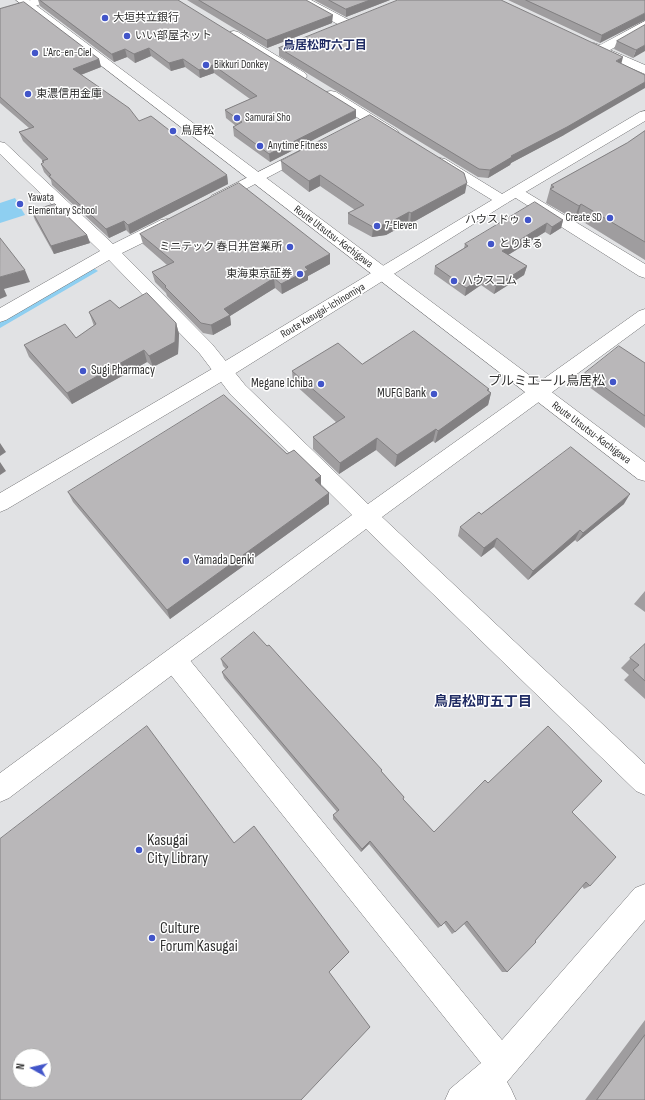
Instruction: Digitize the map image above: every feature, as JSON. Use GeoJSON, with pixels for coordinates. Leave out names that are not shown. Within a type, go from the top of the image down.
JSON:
{"type":"FeatureCollection","features":[{"type":"Feature","properties":{"kind":"street"},"geometry":{"type":"LineString","coordinates":[[0,14],[25,2],[43,0]]}},
{"type":"Feature","properties":{"kind":"street"},"geometry":{"type":"LineString","coordinates":[[302,0],[349,21],[331,29]]}},
{"type":"Feature","properties":{"kind":"street","name":"Route Utsutsu-Kachigawa"},"geometry":{"type":"LineString","coordinates":[[25,2],[645,473]]}},
{"type":"Feature","properties":{"kind":"street"},"geometry":{"type":"LineString","coordinates":[[600,50],[645,25]]}},
{"type":"Feature","properties":{"kind":"street"},"geometry":{"type":"LineString","coordinates":[[222,28],[308,80]]}},
{"type":"Feature","properties":{"kind":"street"},"geometry":{"type":"LineString","coordinates":[[580,40],[645,70]]}},
{"type":"Feature","properties":{"kind":"street"},"geometry":{"type":"LineString","coordinates":[[268,55],[282,49]]}},
{"type":"Feature","properties":{"kind":"street"},"geometry":{"type":"LineString","coordinates":[[322,89],[406,141]]}},
{"type":"Feature","properties":{"kind":"street","name":"Route Kasugai-Ichinomiya"},"geometry":{"type":"LineString","coordinates":[[0,503],[224,372],[509,196],[645,115]]}},
{"type":"Feature","properties":{"kind":"street"},"geometry":{"type":"LineString","coordinates":[[355,126],[369,118]]}},
{"type":"Feature","properties":{"kind":"street"},"geometry":{"type":"LineString","coordinates":[[199,207],[321,144]]}},
{"type":"Feature","properties":{"kind":"street"},"geometry":{"type":"LineString","coordinates":[[0,146],[111,252],[206,349],[238,390],[367,516],[645,782]]}},
{"type":"Feature","properties":{"kind":"street"},"geometry":{"type":"LineString","coordinates":[[427,154],[509,196],[645,272]]}},
{"type":"Feature","properties":{"kind":"street"},"geometry":{"type":"LineString","coordinates":[[0,316],[111,252],[179,218]]}},
{"type":"Feature","properties":{"kind":"street"},"geometry":{"type":"LineString","coordinates":[[0,789],[367,516],[645,315]]}},
{"type":"Feature","properties":{"kind":"street"},"geometry":{"type":"LineString","coordinates":[[174,661],[496,1082]]}},
{"type":"Feature","properties":{"kind":"street"},"geometry":{"type":"LineString","coordinates":[[461,1100],[496,1082],[645,898]]}},
{"type":"Feature","properties":{"kind":"water"},"geometry":{"type":"Polygon","coordinates":[[[15,198],[25,215],[0,223],[0,203],[15,198]]]}},
{"type":"Feature","properties":{"kind":"building"},"geometry":{"type":"Polygon","coordinates":[[[40,0],[178,0],[356,110],[269,154],[233,127],[242,122],[225,110],[257,96],[213,65],[199,70],[183,59],[169,63],[149,48],[134,54],[125,49],[112,54],[40,0]]]}},
{"type":"Feature","properties":{"kind":"building"},"geometry":{"type":"Polygon","coordinates":[[[199,0],[306,0],[333,15],[267,40],[199,0]]]}},
{"type":"Feature","properties":{"kind":"building"},"geometry":{"type":"Polygon","coordinates":[[[329,0],[370,0],[346,9],[329,0]]]}},
{"type":"Feature","properties":{"kind":"building"},"geometry":{"type":"Polygon","coordinates":[[[398,0],[501,0],[623,57],[616,61],[645,75],[645,82],[567,127],[511,156],[512,157],[490,170],[479,169],[279,48],[398,0]]]}},
{"type":"Feature","properties":{"kind":"building"},"geometry":{"type":"Polygon","coordinates":[[[526,0],[645,0],[645,13],[602,35],[526,0]]]}},
{"type":"Feature","properties":{"kind":"building"},"geometry":{"type":"Polygon","coordinates":[[[24,2],[99,59],[73,69],[129,108],[139,121],[151,116],[227,175],[128,225],[124,221],[106,229],[49,176],[51,175],[41,164],[44,162],[42,161],[48,159],[19,132],[34,127],[0,97],[0,9],[24,2]]]}},
{"type":"Feature","properties":{"kind":"building"},"geometry":{"type":"Polygon","coordinates":[[[645,25],[645,45],[636,50],[617,41],[645,25]]]}},
{"type":"Feature","properties":{"kind":"building"},"geometry":{"type":"Polygon","coordinates":[[[370,115],[464,173],[467,183],[411,213],[409,212],[387,224],[373,227],[348,213],[364,205],[320,175],[309,181],[281,161],[370,115]]]}},
{"type":"Feature","properties":{"kind":"building"},"geometry":{"type":"Polygon","coordinates":[[[645,131],[645,242],[581,204],[579,206],[550,189],[554,187],[551,185],[627,143],[645,131]]]}},
{"type":"Feature","properties":{"kind":"building"},"geometry":{"type":"Polygon","coordinates":[[[239,183],[330,254],[305,267],[308,270],[281,284],[274,278],[224,309],[230,315],[211,325],[201,323],[152,272],[174,262],[140,234],[239,183]]]}},
{"type":"Feature","properties":{"kind":"building"},"geometry":{"type":"Polygon","coordinates":[[[535,202],[563,220],[552,227],[547,223],[502,251],[527,266],[496,286],[483,277],[466,288],[435,266],[468,246],[465,244],[535,202]]]}},
{"type":"Feature","properties":{"kind":"building"},"geometry":{"type":"Polygon","coordinates":[[[55,204],[87,235],[51,246],[32,211],[55,204]]]}},
{"type":"Feature","properties":{"kind":"building"},"geometry":{"type":"Polygon","coordinates":[[[0,238],[25,270],[0,277],[0,238]]]}},
{"type":"Feature","properties":{"kind":"building"},"geometry":{"type":"Polygon","coordinates":[[[147,293],[176,323],[175,342],[149,356],[144,350],[67,393],[24,345],[65,324],[76,338],[96,324],[89,312],[110,300],[119,308],[147,293]]]}},
{"type":"Feature","properties":{"kind":"building"},"geometry":{"type":"Polygon","coordinates":[[[414,331],[489,389],[487,390],[491,393],[438,431],[436,429],[397,455],[377,438],[340,463],[313,437],[345,417],[292,371],[338,343],[362,364],[414,331]]]}},
{"type":"Feature","properties":{"kind":"building"},"geometry":{"type":"Polygon","coordinates":[[[619,346],[645,363],[645,416],[585,373],[619,346]]]}},
{"type":"Feature","properties":{"kind":"building","name":"Yamada Denki"},"geometry":{"type":"Polygon","coordinates":[[[224,395],[287,454],[294,450],[321,476],[315,480],[329,493],[167,610],[68,492],[224,395]]]}},
{"type":"Feature","properties":{"kind":"building"},"geometry":{"type":"Polygon","coordinates":[[[571,447],[630,494],[583,533],[580,530],[533,571],[497,538],[484,548],[460,527],[479,512],[481,514],[571,447]]]}},
{"type":"Feature","properties":{"kind":"building"},"geometry":{"type":"Polygon","coordinates":[[[254,632],[267,646],[269,645],[382,770],[381,771],[404,797],[403,799],[434,832],[485,780],[488,783],[548,726],[602,781],[572,812],[616,857],[590,886],[586,882],[535,941],[536,942],[507,972],[467,921],[455,932],[446,921],[441,926],[370,841],[362,849],[333,815],[339,810],[222,672],[228,667],[221,659],[254,632]]]}},
{"type":"Feature","properties":{"kind":"building"},"geometry":{"type":"Polygon","coordinates":[[[645,644],[645,681],[633,670],[639,665],[630,658],[645,644]]]}},
{"type":"Feature","properties":{"kind":"building","name":"Culture Forum Kasugai"},"geometry":{"type":"Polygon","coordinates":[[[147,726],[234,843],[254,826],[349,952],[329,972],[370,1027],[301,1100],[0,1100],[0,839],[147,726]]]}},
{"type":"Feature","properties":{"kind":"building"},"geometry":{"type":"Polygon","coordinates":[[[645,1035],[645,1100],[597,1100],[645,1035]]]}},
{"type":"Feature","properties":{"kind":"waterway"},"geometry":{"type":"LineString","coordinates":[[0,325],[95,271]]}},
{"type":"Feature","properties":{"kind":"place","name":"大垣共立銀行"},"geometry":{"type":"Point","coordinates":[105,18]}},
{"type":"Feature","properties":{"kind":"place","name":"いい部屋ネット"},"geometry":{"type":"Point","coordinates":[127,36]}},
{"type":"Feature","properties":{"kind":"place","name":"L'Arc-en-Ciel"},"geometry":{"type":"Point","coordinates":[35,53]}},
{"type":"Feature","properties":{"kind":"place","name":"Bikkuri Donkey"},"geometry":{"type":"Point","coordinates":[206,65]}},
{"type":"Feature","properties":{"kind":"place","name":"東濃信用金庫"},"geometry":{"type":"Point","coordinates":[28,94]}},
{"type":"Feature","properties":{"kind":"place","name":"Samurai Sho"},"geometry":{"type":"Point","coordinates":[237,118]}},
{"type":"Feature","properties":{"kind":"place","name":"鳥居松"},"geometry":{"type":"Point","coordinates":[173,131]}},
{"type":"Feature","properties":{"kind":"place","name":"Anytime Fitness"},"geometry":{"type":"Point","coordinates":[260,146]}},
{"type":"Feature","properties":{"kind":"place","name":"Yawata Elementary School"},"geometry":{"type":"Point","coordinates":[20,204]}},
{"type":"Feature","properties":{"kind":"place","name":"Create SD"},"geometry":{"type":"Point","coordinates":[610,218]}},
{"type":"Feature","properties":{"kind":"place","name":"ハウスドゥ"},"geometry":{"type":"Point","coordinates":[528,220]}},
{"type":"Feature","properties":{"kind":"place","name":"7-Eleven"},"geometry":{"type":"Point","coordinates":[377,226]}},
{"type":"Feature","properties":{"kind":"place","name":"とりまる"},"geometry":{"type":"Point","coordinates":[491,244]}},
{"type":"Feature","properties":{"kind":"place","name":"ミニテック 春日井営業所"},"geometry":{"type":"Point","coordinates":[290,247]}},
{"type":"Feature","properties":{"kind":"place","name":"東海東京証券"},"geometry":{"type":"Point","coordinates":[300,274]}},
{"type":"Feature","properties":{"kind":"place","name":"ハウスコム"},"geometry":{"type":"Point","coordinates":[454,281]}},
{"type":"Feature","properties":{"kind":"place","name":"Sugi Pharmacy"},"geometry":{"type":"Point","coordinates":[83,371]}},
{"type":"Feature","properties":{"kind":"place","name":"プルミエール鳥居松"},"geometry":{"type":"Point","coordinates":[613,382]}},
{"type":"Feature","properties":{"kind":"place","name":"Megane Ichiba"},"geometry":{"type":"Point","coordinates":[321,384]}},
{"type":"Feature","properties":{"kind":"place","name":"MUFG Bank"},"geometry":{"type":"Point","coordinates":[434,394]}},
{"type":"Feature","properties":{"kind":"place","name":"Yamada Denki"},"geometry":{"type":"Point","coordinates":[186,561]}},
{"type":"Feature","properties":{"kind":"place","name":"Kasugai City Library"},"geometry":{"type":"Point","coordinates":[139,850]}},
{"type":"Feature","properties":{"kind":"place","name":"Culture Forum Kasugai"},"geometry":{"type":"Point","coordinates":[152,938]}},
{"type":"Feature","properties":{"kind":"district","name":"鳥居松町六丁目"},"geometry":{"type":"Point","coordinates":[325,46]}},
{"type":"Feature","properties":{"kind":"district","name":"鳥居松町五丁目"},"geometry":{"type":"Point","coordinates":[483,702]}}]}
